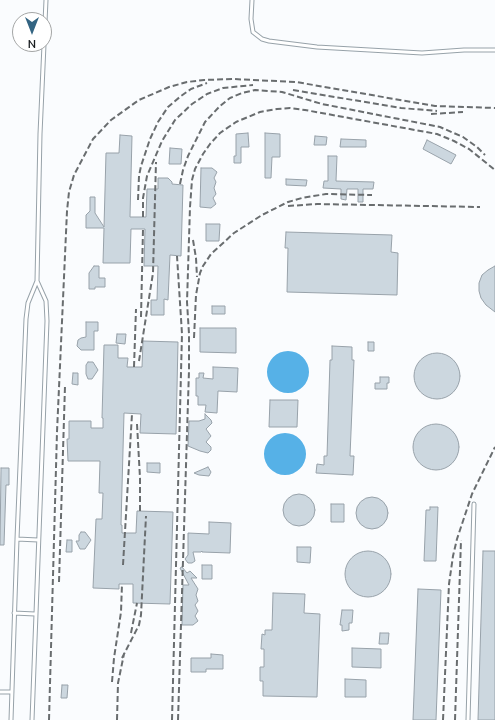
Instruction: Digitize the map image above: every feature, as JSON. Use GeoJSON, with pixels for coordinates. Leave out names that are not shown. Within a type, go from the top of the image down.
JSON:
{"type":"FeatureCollection","features":[{"type":"Feature","properties":{"kind":"lane"},"geometry":{"type":"LineString","coordinates":[[11,720],[26,310],[30,296],[37,281],[40,134],[46,0]]}},
{"type":"Feature","properties":{"kind":"lane"},"geometry":{"type":"LineString","coordinates":[[252,0],[251,19],[253,32],[262,39],[269,41],[317,47],[422,53],[495,50]]}},
{"type":"Feature","properties":{"kind":"lane"},"geometry":{"type":"LineString","coordinates":[[32,720],[47,316],[46,301],[37,281]]}},
{"type":"Feature","properties":{"kind":"lane"},"geometry":{"type":"LineString","coordinates":[[468,720],[474,504]]}},
{"type":"Feature","properties":{"kind":"lane"},"geometry":{"type":"LineString","coordinates":[[17,539],[38,540]]}},
{"type":"Feature","properties":{"kind":"lane"},"geometry":{"type":"LineString","coordinates":[[14,613],[35,614]]}},
{"type":"Feature","properties":{"kind":"lane"},"geometry":{"type":"LineString","coordinates":[[0,692],[12,692]]}},
{"type":"Feature","properties":{"kind":"water"},"geometry":{"type":"Polygon","coordinates":[[[288,351],[303,357],[309,372],[303,387],[288,393],[273,387],[267,372],[273,357],[288,351]]]}},
{"type":"Feature","properties":{"kind":"water"},"geometry":{"type":"Polygon","coordinates":[[[285,433],[300,439],[306,454],[300,469],[285,475],[270,469],[264,454],[270,439],[285,433]]]}},
{"type":"Feature","properties":{"kind":"building"},"geometry":{"type":"Polygon","coordinates":[[[248,133],[249,147],[241,147],[241,163],[234,163],[234,156],[236,156],[236,134],[248,133]]]}},
{"type":"Feature","properties":{"kind":"building"},"geometry":{"type":"Polygon","coordinates":[[[265,133],[280,134],[280,157],[272,157],[271,178],[265,178],[265,133]]]}},
{"type":"Feature","properties":{"kind":"building"},"geometry":{"type":"Polygon","coordinates":[[[120,135],[132,136],[130,217],[146,217],[147,189],[158,189],[158,178],[168,178],[172,184],[183,185],[181,256],[170,255],[168,300],[164,299],[164,315],[151,315],[151,300],[157,300],[158,266],[144,266],[145,229],[131,229],[130,263],[103,263],[104,228],[86,228],[86,215],[90,211],[90,197],[95,197],[95,213],[104,227],[106,153],[119,153],[120,135]]]}},
{"type":"Feature","properties":{"kind":"building"},"geometry":{"type":"Polygon","coordinates":[[[315,136],[327,137],[326,145],[314,145],[315,136]]]}},
{"type":"Feature","properties":{"kind":"building"},"geometry":{"type":"Polygon","coordinates":[[[341,139],[366,140],[366,147],[340,147],[341,139]]]}},
{"type":"Feature","properties":{"kind":"building"},"geometry":{"type":"Polygon","coordinates":[[[427,140],[456,155],[451,164],[423,149],[427,140]]]}},
{"type":"Feature","properties":{"kind":"building"},"geometry":{"type":"Polygon","coordinates":[[[170,148],[182,149],[181,164],[169,164],[170,148]]]}},
{"type":"Feature","properties":{"kind":"building"},"geometry":{"type":"Polygon","coordinates":[[[328,156],[337,156],[336,181],[374,182],[373,189],[363,189],[363,202],[358,202],[358,189],[347,189],[346,200],[341,199],[341,189],[323,188],[324,181],[328,181],[328,156]]]}},
{"type":"Feature","properties":{"kind":"building"},"geometry":{"type":"Polygon","coordinates":[[[201,168],[212,168],[217,172],[214,178],[216,182],[214,188],[216,194],[213,198],[216,204],[211,208],[200,207],[201,168]]]}},
{"type":"Feature","properties":{"kind":"building"},"geometry":{"type":"Polygon","coordinates":[[[286,179],[307,180],[306,186],[286,185],[286,179]]]}},
{"type":"Feature","properties":{"kind":"building"},"geometry":{"type":"Polygon","coordinates":[[[206,224],[220,224],[219,241],[206,241],[206,224]]]}},
{"type":"Feature","properties":{"kind":"building"},"geometry":{"type":"Polygon","coordinates":[[[286,232],[392,235],[391,252],[398,253],[397,295],[287,292],[288,248],[285,248],[286,232]]]}},
{"type":"Feature","properties":{"kind":"building"},"geometry":{"type":"Polygon","coordinates":[[[94,266],[99,266],[99,278],[105,278],[105,287],[95,287],[95,289],[89,289],[89,273],[94,266]]]}},
{"type":"Feature","properties":{"kind":"building"},"geometry":{"type":"Polygon","coordinates":[[[495,266],[495,312],[486,305],[481,298],[479,283],[482,275],[495,266]]]}},
{"type":"Feature","properties":{"kind":"building"},"geometry":{"type":"Polygon","coordinates":[[[212,306],[225,306],[225,314],[212,314],[212,306]]]}},
{"type":"Feature","properties":{"kind":"building"},"geometry":{"type":"Polygon","coordinates":[[[86,322],[98,322],[98,331],[94,331],[94,350],[81,350],[77,346],[78,340],[86,337],[86,322]]]}},
{"type":"Feature","properties":{"kind":"building"},"geometry":{"type":"Polygon","coordinates":[[[200,328],[236,328],[236,353],[200,352],[200,328]]]}},
{"type":"Feature","properties":{"kind":"building"},"geometry":{"type":"Polygon","coordinates":[[[117,334],[126,334],[125,344],[116,343],[117,334]]]}},
{"type":"Feature","properties":{"kind":"building"},"geometry":{"type":"Polygon","coordinates":[[[143,341],[178,342],[176,434],[140,433],[141,414],[124,413],[121,525],[122,533],[136,533],[137,511],[173,512],[170,604],[133,603],[133,584],[119,584],[119,589],[93,588],[96,519],[102,519],[103,493],[99,493],[100,461],[68,461],[67,439],[69,439],[69,421],[91,421],[91,428],[103,428],[104,345],[118,345],[118,358],[128,358],[127,367],[142,367],[143,341]]]}},
{"type":"Feature","properties":{"kind":"building"},"geometry":{"type":"Polygon","coordinates":[[[368,342],[374,342],[374,351],[368,351],[368,342]]]}},
{"type":"Feature","properties":{"kind":"building"},"geometry":{"type":"Polygon","coordinates":[[[332,346],[352,347],[352,360],[354,360],[350,456],[354,456],[353,475],[316,473],[317,464],[324,465],[324,456],[327,456],[330,360],[332,360],[332,346]]]}},
{"type":"Feature","properties":{"kind":"building"},"geometry":{"type":"Polygon","coordinates":[[[442,353],[446,354],[456,363],[459,367],[459,385],[450,395],[442,399],[432,399],[424,395],[415,385],[414,371],[418,363],[428,354],[442,353]]]}},
{"type":"Feature","properties":{"kind":"building"},"geometry":{"type":"Polygon","coordinates":[[[88,362],[93,362],[98,370],[92,379],[88,379],[86,374],[86,365],[88,362]]]}},
{"type":"Feature","properties":{"kind":"building"},"geometry":{"type":"Polygon","coordinates":[[[213,367],[238,368],[237,392],[218,391],[217,413],[205,412],[206,405],[198,405],[198,396],[196,396],[196,378],[199,378],[199,373],[204,373],[203,378],[213,379],[213,367]]]}},
{"type":"Feature","properties":{"kind":"building"},"geometry":{"type":"Polygon","coordinates":[[[73,373],[78,373],[78,385],[72,384],[73,373]]]}},
{"type":"Feature","properties":{"kind":"building"},"geometry":{"type":"Polygon","coordinates":[[[380,377],[389,377],[387,389],[375,389],[375,383],[380,383],[380,377]]]}},
{"type":"Feature","properties":{"kind":"building"},"geometry":{"type":"Polygon","coordinates":[[[270,400],[298,400],[297,427],[269,427],[270,400]]]}},
{"type":"Feature","properties":{"kind":"building"},"geometry":{"type":"Polygon","coordinates":[[[205,414],[212,423],[206,429],[211,436],[206,442],[211,447],[211,450],[208,453],[188,446],[189,421],[199,421],[205,419],[205,414]]]}},
{"type":"Feature","properties":{"kind":"building"},"geometry":{"type":"Polygon","coordinates":[[[441,424],[445,425],[455,434],[458,438],[458,456],[449,466],[441,470],[431,470],[423,466],[414,456],[413,442],[417,434],[427,425],[441,424]]]}},
{"type":"Feature","properties":{"kind":"building"},"geometry":{"type":"Polygon","coordinates":[[[147,463],[160,463],[160,473],[147,472],[147,463]]]}},
{"type":"Feature","properties":{"kind":"building"},"geometry":{"type":"Polygon","coordinates":[[[208,467],[211,472],[209,476],[194,473],[208,467]]]}},
{"type":"Feature","properties":{"kind":"building"},"geometry":{"type":"Polygon","coordinates":[[[1,468],[9,468],[9,485],[6,485],[4,545],[0,545],[1,468]]]}},
{"type":"Feature","properties":{"kind":"building"},"geometry":{"type":"Polygon","coordinates":[[[296,494],[302,494],[312,501],[315,510],[314,516],[308,523],[302,526],[296,526],[286,519],[283,513],[283,507],[290,497],[296,494]]]}},
{"type":"Feature","properties":{"kind":"building"},"geometry":{"type":"Polygon","coordinates":[[[369,497],[375,497],[385,504],[388,513],[387,519],[381,526],[375,529],[369,529],[359,522],[356,516],[356,510],[363,500],[369,497]]]}},
{"type":"Feature","properties":{"kind":"building"},"geometry":{"type":"Polygon","coordinates":[[[331,504],[344,504],[344,522],[331,522],[331,504]]]}},
{"type":"Feature","properties":{"kind":"building"},"geometry":{"type":"Polygon","coordinates":[[[430,507],[438,507],[436,561],[424,561],[426,510],[430,510],[430,507]]]}},
{"type":"Feature","properties":{"kind":"building"},"geometry":{"type":"Polygon","coordinates":[[[209,522],[231,523],[230,553],[202,551],[193,552],[195,561],[188,563],[185,559],[188,555],[188,533],[209,534],[209,522]]]}},
{"type":"Feature","properties":{"kind":"building"},"geometry":{"type":"Polygon","coordinates":[[[81,532],[85,532],[91,540],[85,549],[80,549],[76,541],[79,541],[79,535],[81,532]]]}},
{"type":"Feature","properties":{"kind":"building"},"geometry":{"type":"Polygon","coordinates":[[[67,540],[72,540],[72,552],[66,552],[67,540]]]}},
{"type":"Feature","properties":{"kind":"building"},"geometry":{"type":"Polygon","coordinates":[[[297,547],[311,547],[310,563],[297,562],[297,547]]]}},
{"type":"Feature","properties":{"kind":"building"},"geometry":{"type":"Polygon","coordinates":[[[373,551],[377,552],[387,561],[390,565],[390,583],[381,593],[373,597],[363,597],[355,593],[346,583],[345,569],[349,561],[359,552],[373,551]]]}},
{"type":"Feature","properties":{"kind":"building"},"geometry":{"type":"Polygon","coordinates":[[[483,551],[495,551],[495,720],[478,720],[483,551]]]}},
{"type":"Feature","properties":{"kind":"building"},"geometry":{"type":"Polygon","coordinates":[[[202,565],[212,565],[212,579],[202,579],[202,565]]]}},
{"type":"Feature","properties":{"kind":"building"},"geometry":{"type":"Polygon","coordinates":[[[182,567],[187,573],[190,571],[197,578],[191,578],[198,589],[196,595],[198,601],[195,605],[198,611],[195,616],[198,621],[193,625],[182,625],[183,585],[189,585],[180,568],[182,567]]]}},
{"type":"Feature","properties":{"kind":"building"},"geometry":{"type":"Polygon","coordinates":[[[418,589],[441,590],[436,720],[413,720],[418,589]]]}},
{"type":"Feature","properties":{"kind":"building"},"geometry":{"type":"Polygon","coordinates":[[[273,593],[305,594],[304,613],[320,614],[317,697],[263,696],[263,681],[260,681],[260,667],[264,667],[264,649],[261,649],[262,634],[265,635],[265,630],[272,630],[273,593]]]}},
{"type":"Feature","properties":{"kind":"building"},"geometry":{"type":"Polygon","coordinates":[[[342,610],[353,610],[352,623],[349,623],[349,630],[342,631],[342,625],[340,625],[342,610]]]}},
{"type":"Feature","properties":{"kind":"building"},"geometry":{"type":"Polygon","coordinates":[[[380,633],[389,633],[388,644],[379,644],[380,633]]]}},
{"type":"Feature","properties":{"kind":"building"},"geometry":{"type":"Polygon","coordinates":[[[352,648],[381,649],[381,668],[352,667],[352,648]]]}},
{"type":"Feature","properties":{"kind":"building"},"geometry":{"type":"Polygon","coordinates":[[[211,654],[223,655],[223,669],[206,669],[206,672],[191,672],[191,658],[211,658],[211,654]]]}},
{"type":"Feature","properties":{"kind":"building"},"geometry":{"type":"Polygon","coordinates":[[[345,679],[366,680],[366,697],[345,697],[345,679]]]}},
{"type":"Feature","properties":{"kind":"building"},"geometry":{"type":"Polygon","coordinates":[[[62,685],[68,685],[67,698],[61,698],[62,685]]]}},
{"type":"Feature","properties":{"kind":"railway"},"geometry":{"type":"LineString","coordinates":[[49,720],[57,432],[67,211],[69,192],[74,175],[93,139],[111,120],[139,100],[169,87],[187,82],[204,80],[233,79],[296,82],[435,106],[495,108]]}},
{"type":"Feature","properties":{"kind":"railway"},"geometry":{"type":"LineString","coordinates":[[138,200],[141,166],[150,139],[158,122],[168,107],[181,96],[191,89],[207,83]]}},
{"type":"Feature","properties":{"kind":"railway"},"geometry":{"type":"LineString","coordinates":[[143,217],[143,198],[147,176],[162,141],[175,120],[192,104],[207,94],[223,88],[253,85]]}},
{"type":"Feature","properties":{"kind":"railway"},"geometry":{"type":"LineString","coordinates":[[180,184],[188,156],[205,122],[230,98],[255,90],[282,92],[322,104],[440,127],[463,137],[485,155]]}},
{"type":"Feature","properties":{"kind":"railway"},"geometry":{"type":"LineString","coordinates":[[293,90],[401,108],[437,111]]}},
{"type":"Feature","properties":{"kind":"railway"},"geometry":{"type":"LineString","coordinates":[[178,720],[189,370],[187,302],[190,207],[192,180],[195,169],[203,154],[220,133],[236,122],[260,112],[290,108],[437,134],[469,149],[495,170]]}},
{"type":"Feature","properties":{"kind":"railway"},"geometry":{"type":"LineString","coordinates":[[431,114],[463,112]]}},
{"type":"Feature","properties":{"kind":"railway"},"geometry":{"type":"LineString","coordinates":[[139,361],[153,273],[156,162]]}},
{"type":"Feature","properties":{"kind":"railway"},"geometry":{"type":"LineString","coordinates":[[194,338],[196,295],[200,273],[211,254],[234,233],[262,215],[288,202],[302,198],[326,194],[372,195]]}},
{"type":"Feature","properties":{"kind":"railway"},"geometry":{"type":"LineString","coordinates":[[288,206],[317,204],[480,207]]}},
{"type":"Feature","properties":{"kind":"railway"},"geometry":{"type":"LineString","coordinates":[[141,317],[143,229]]}},
{"type":"Feature","properties":{"kind":"railway"},"geometry":{"type":"LineString","coordinates":[[193,240],[197,277]]}},
{"type":"Feature","properties":{"kind":"railway"},"geometry":{"type":"LineString","coordinates":[[172,720],[182,334],[177,256]]}},
{"type":"Feature","properties":{"kind":"railway"},"geometry":{"type":"LineString","coordinates":[[134,367],[136,309]]}},
{"type":"Feature","properties":{"kind":"railway"},"geometry":{"type":"LineString","coordinates":[[59,582],[65,386]]}},
{"type":"Feature","properties":{"kind":"railway"},"geometry":{"type":"LineString","coordinates":[[123,565],[132,414]]}},
{"type":"Feature","properties":{"kind":"railway"},"geometry":{"type":"LineString","coordinates":[[137,424],[140,511]]}},
{"type":"Feature","properties":{"kind":"railway"},"geometry":{"type":"LineString","coordinates":[[443,720],[449,584],[453,556],[472,494],[495,447]]}},
{"type":"Feature","properties":{"kind":"railway"},"geometry":{"type":"LineString","coordinates":[[122,658],[139,625],[141,615],[146,516]]}},
{"type":"Feature","properties":{"kind":"railway"},"geometry":{"type":"LineString","coordinates":[[455,720],[461,540]]}},
{"type":"Feature","properties":{"kind":"railway"},"geometry":{"type":"LineString","coordinates":[[112,682],[121,612],[122,584]]}},
{"type":"Feature","properties":{"kind":"railway"},"geometry":{"type":"LineString","coordinates":[[131,633],[137,603]]}},
{"type":"Feature","properties":{"kind":"railway"},"geometry":{"type":"LineString","coordinates":[[117,720],[118,683],[124,654]]}}]}
